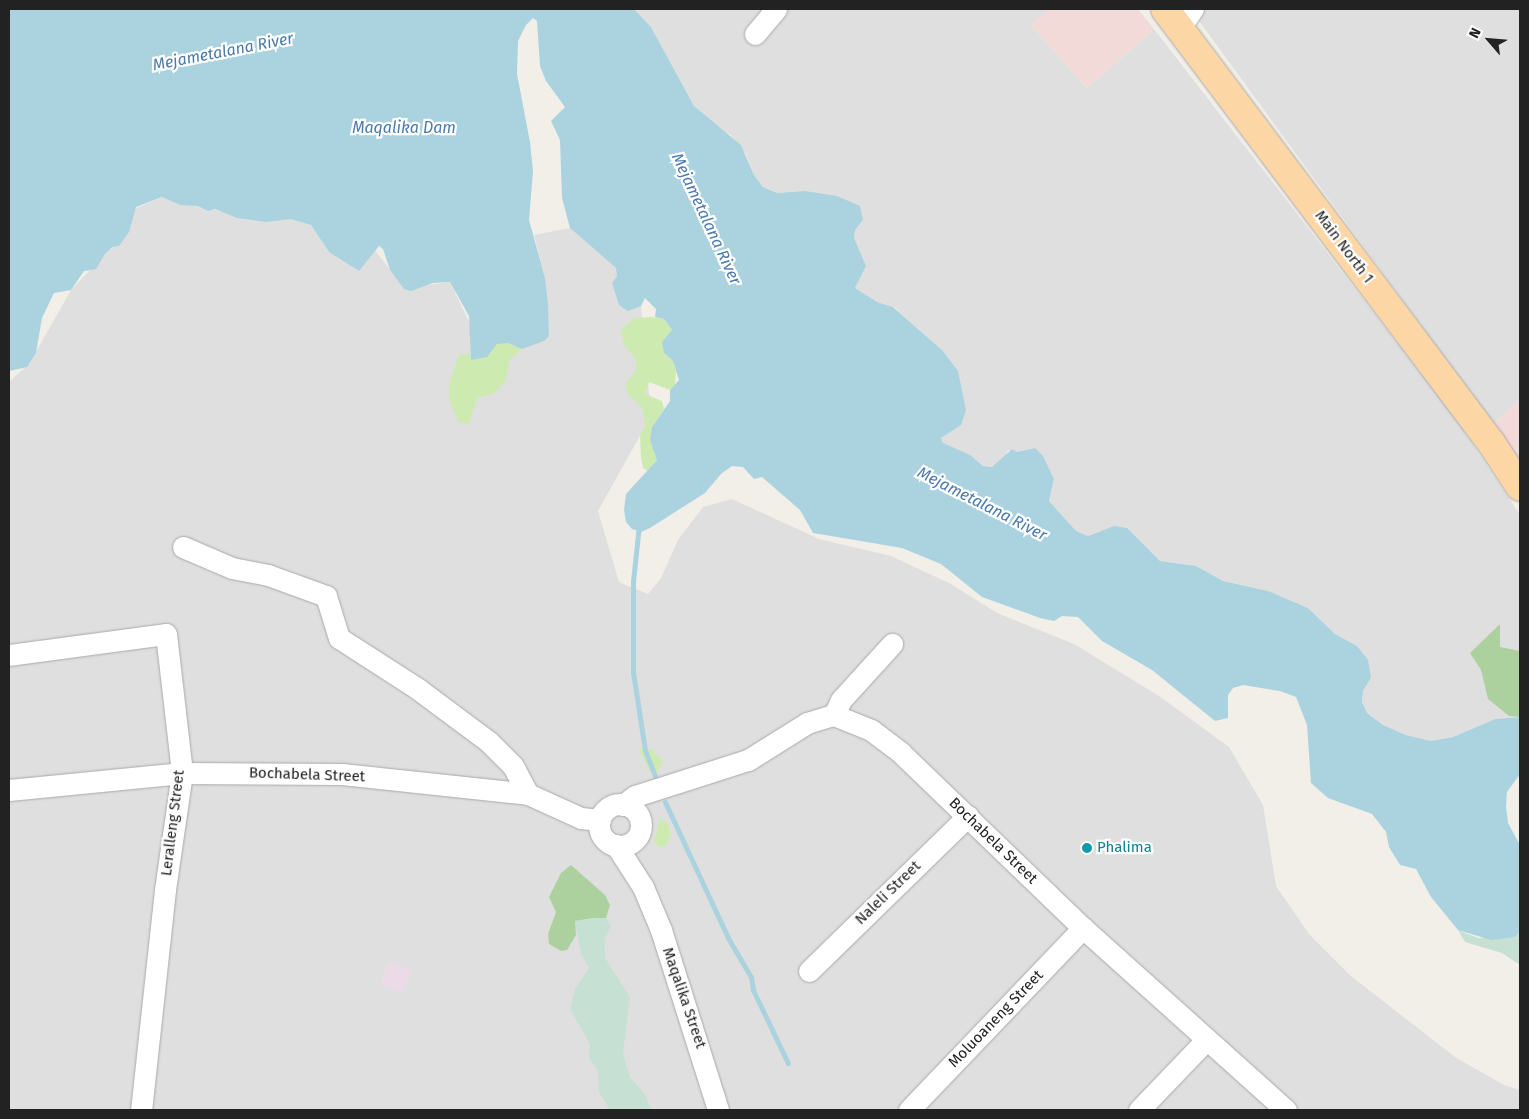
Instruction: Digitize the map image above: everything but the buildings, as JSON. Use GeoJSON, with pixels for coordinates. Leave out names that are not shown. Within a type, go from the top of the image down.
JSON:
{"type":"FeatureCollection","features":[{"type":"Feature","properties":{"kind":"main road","name":"Main North 1"},"geometry":{"type":"LineString","coordinates":[[1179,15],[1486,436],[1520,486]]}},
{"type":"Feature","properties":{"kind":"street"},"geometry":{"type":"LineString","coordinates":[[754,34],[776,9]]}},
{"type":"Feature","properties":{"kind":"street"},"geometry":{"type":"LineString","coordinates":[[183,547],[232,568],[268,575],[326,596],[340,638],[418,688],[489,742],[513,766],[528,794]]}},
{"type":"Feature","properties":{"kind":"street","name":"Leralleng Street"},"geometry":{"type":"LineString","coordinates":[[9,655],[166,634],[182,773],[163,908],[141,1110]]}},
{"type":"Feature","properties":{"kind":"street"},"geometry":{"type":"LineString","coordinates":[[658,790],[648,801],[638,829],[628,844],[616,845],[605,839],[600,820],[606,810],[623,805],[635,796],[748,760],[807,723],[834,715],[841,700],[892,644]]}},
{"type":"Feature","properties":{"kind":"street","name":"Bochabela Street"},"geometry":{"type":"LineString","coordinates":[[834,715],[871,730],[901,752],[1083,928],[1286,1110]]}},
{"type":"Feature","properties":{"kind":"street","name":"Bochabela Street"},"geometry":{"type":"LineString","coordinates":[[9,790],[182,773],[342,774],[528,794],[581,818],[600,820]]}},
{"type":"Feature","properties":{"kind":"street"},"geometry":{"type":"LineString","coordinates":[[623,805],[634,810],[638,829]]}},
{"type":"Feature","properties":{"kind":"street","name":"Naleli Street"},"geometry":{"type":"LineString","coordinates":[[809,971],[968,816]]}},
{"type":"Feature","properties":{"kind":"street","name":"Maqalika Street"},"geometry":{"type":"LineString","coordinates":[[638,829],[643,887]]}},
{"type":"Feature","properties":{"kind":"street","name":"Maqalika Street"},"geometry":{"type":"LineString","coordinates":[[616,845],[643,887],[685,1000],[718,1110]]}},
{"type":"Feature","properties":{"kind":"street","name":"Moluoaneng Street"},"geometry":{"type":"LineString","coordinates":[[909,1110],[1083,928]]}},
{"type":"Feature","properties":{"kind":"street"},"geometry":{"type":"LineString","coordinates":[[1139,1110],[1208,1039]]}},
{"type":"Feature","properties":{"kind":"shaded area"},"geometry":{"type":"Polygon","coordinates":[[[634,9],[1051,9],[1031,25],[1087,88],[1154,29],[1456,419],[1520,515],[1520,717],[1495,719],[1453,737],[1431,741],[1406,735],[1383,725],[1367,713],[1362,702],[1363,691],[1371,678],[1357,646],[1335,634],[1308,608],[1268,591],[1223,581],[1196,566],[1160,561],[1150,551],[1100,531],[1088,536],[1076,531],[1049,501],[1054,479],[1035,448],[1017,452],[1008,450],[1003,460],[992,467],[983,466],[943,443],[941,438],[951,431],[942,350],[894,307],[877,302],[855,288],[865,266],[854,238],[855,230],[863,220],[805,191],[777,193],[763,187],[754,175],[746,154],[731,135],[718,129],[694,106],[651,27],[634,9]]]}},
{"type":"Feature","properties":{"kind":"shaded area"},"geometry":{"type":"Polygon","coordinates":[[[1051,9],[1138,9],[1154,29],[1087,88],[1031,25],[1051,9]]]}},
{"type":"Feature","properties":{"kind":"shaded area"},"geometry":{"type":"Polygon","coordinates":[[[1204,9],[1520,9],[1520,400],[1493,424],[1199,21],[1204,9]]]}},
{"type":"Feature","properties":{"kind":"shaded area"},"geometry":{"type":"Polygon","coordinates":[[[163,197],[244,217],[290,219],[311,225],[329,252],[374,249],[404,288],[450,282],[472,328],[545,278],[534,235],[570,228],[616,268],[641,306],[651,416],[598,511],[619,582],[648,594],[661,578],[678,540],[703,507],[732,499],[819,539],[891,556],[951,584],[997,613],[1074,644],[1159,696],[1229,747],[1263,805],[1276,886],[1309,934],[1351,976],[1455,1057],[1504,1085],[1520,1090],[1520,1110],[9,1110],[9,382],[29,364],[71,290],[105,254],[136,208],[163,197]]]}},
{"type":"Feature","properties":{"kind":"shaded area"},"geometry":{"type":"Polygon","coordinates":[[[1520,400],[1520,464],[1493,424],[1520,400]]]}},
{"type":"Feature","properties":{"kind":"shaded area"},"geometry":{"type":"Polygon","coordinates":[[[389,962],[411,971],[402,993],[380,984],[389,962]]]}},
{"type":"Feature","properties":{"kind":"green space"},"geometry":{"type":"Polygon","coordinates":[[[652,317],[664,319],[672,330],[664,353],[673,361],[676,372],[675,385],[670,390],[649,382],[645,394],[662,401],[664,409],[652,427],[657,460],[647,471],[643,468],[641,457],[640,435],[645,426],[642,408],[628,394],[625,384],[636,371],[636,359],[624,345],[621,330],[634,318],[652,317]]]}},
{"type":"Feature","properties":{"kind":"green space"},"geometry":{"type":"Polygon","coordinates":[[[508,343],[522,349],[510,360],[505,382],[493,394],[477,398],[469,424],[458,422],[449,399],[449,383],[459,355],[469,353],[471,360],[497,344],[508,343]]]}},
{"type":"Feature","properties":{"kind":"green space"},"geometry":{"type":"Polygon","coordinates":[[[1500,624],[1500,647],[1520,651],[1520,717],[1509,716],[1488,699],[1481,670],[1470,653],[1500,624]]]}},
{"type":"Feature","properties":{"kind":"green space"},"geometry":{"type":"Polygon","coordinates":[[[642,747],[652,750],[663,761],[658,772],[650,772],[639,750],[642,747]]]}},
{"type":"Feature","properties":{"kind":"green space"},"geometry":{"type":"Polygon","coordinates":[[[660,818],[668,824],[671,834],[666,846],[659,847],[654,841],[660,818]]]}},
{"type":"Feature","properties":{"kind":"green space"},"geometry":{"type":"Polygon","coordinates":[[[571,865],[605,895],[610,905],[606,918],[575,921],[576,935],[567,950],[561,951],[549,944],[548,934],[556,912],[549,897],[561,873],[571,865]]]}},
{"type":"Feature","properties":{"kind":"green space"},"geometry":{"type":"Polygon","coordinates":[[[606,918],[611,926],[605,939],[605,958],[630,997],[623,1054],[630,1077],[644,1093],[652,1110],[610,1110],[599,1092],[598,1072],[589,1057],[590,1044],[570,1009],[575,989],[589,968],[581,954],[575,921],[606,918]]]}},
{"type":"Feature","properties":{"kind":"green space"},"geometry":{"type":"Polygon","coordinates":[[[1458,930],[1478,938],[1515,937],[1520,931],[1520,965],[1502,953],[1465,942],[1458,930]]]}},
{"type":"Feature","properties":{"kind":"water","name":"Maqalika Dam"},"geometry":{"type":"Polygon","coordinates":[[[9,9],[634,9],[651,27],[694,106],[741,145],[754,175],[763,187],[777,193],[805,191],[837,196],[860,206],[863,220],[855,230],[854,238],[866,266],[855,288],[877,302],[893,307],[942,350],[958,371],[966,410],[961,425],[941,438],[943,443],[970,455],[983,466],[992,467],[1012,449],[1017,452],[1035,448],[1043,456],[1054,479],[1049,501],[1076,531],[1088,536],[1114,526],[1127,528],[1160,561],[1196,566],[1223,581],[1268,591],[1308,608],[1335,634],[1357,646],[1368,660],[1371,678],[1363,691],[1362,702],[1367,713],[1383,725],[1406,735],[1431,741],[1453,737],[1495,719],[1520,717],[1520,774],[1507,792],[1506,806],[1508,823],[1520,845],[1520,931],[1515,937],[1491,940],[1458,930],[1431,897],[1416,869],[1400,865],[1389,847],[1386,832],[1372,814],[1328,798],[1311,783],[1307,725],[1296,697],[1280,691],[1243,685],[1233,688],[1228,695],[1228,718],[1215,721],[1152,670],[1102,641],[1078,617],[1062,616],[1054,621],[1040,618],[982,597],[941,564],[902,548],[813,533],[800,510],[762,477],[754,479],[743,467],[732,466],[721,474],[705,493],[650,528],[641,532],[632,529],[626,522],[624,510],[626,494],[657,460],[650,440],[652,427],[670,401],[670,390],[679,380],[673,361],[664,353],[662,342],[672,330],[664,319],[655,317],[656,309],[645,298],[641,306],[628,311],[619,305],[612,283],[617,276],[616,268],[570,228],[562,198],[560,140],[551,121],[565,107],[546,81],[540,66],[537,21],[533,18],[526,25],[518,41],[517,74],[530,142],[533,171],[529,220],[545,278],[548,304],[549,336],[544,341],[522,349],[508,343],[497,344],[487,357],[471,360],[469,316],[450,282],[433,283],[411,291],[404,289],[390,270],[383,249],[379,246],[359,271],[329,252],[311,225],[290,219],[266,222],[237,218],[215,209],[208,211],[198,206],[180,205],[162,197],[136,207],[129,232],[119,246],[112,247],[105,254],[96,269],[84,271],[71,290],[54,293],[42,318],[36,353],[27,367],[9,371],[9,9]]]}},
{"type":"Feature","properties":{"kind":"waterway"},"geometry":{"type":"LineString","coordinates":[[639,525],[633,581],[633,672],[645,750],[655,776]]}},
{"type":"Feature","properties":{"kind":"waterway"},"geometry":{"type":"LineString","coordinates":[[665,802],[728,938],[751,977],[753,990],[788,1063]]}},
{"type":"Feature","properties":{"kind":"place","name":"Phalima"},"geometry":{"type":"Point","coordinates":[1087,848]}},
{"type":"Feature","properties":{"kind":"water label","name":"Mejametalana River"},"geometry":{"type":"Point","coordinates":[223,52]}},
{"type":"Feature","properties":{"kind":"water label","name":"Mejametalana River"},"geometry":{"type":"Point","coordinates":[706,219]}},
{"type":"Feature","properties":{"kind":"water label","name":"Mejametalana River"},"geometry":{"type":"Point","coordinates":[982,504]}}]}
